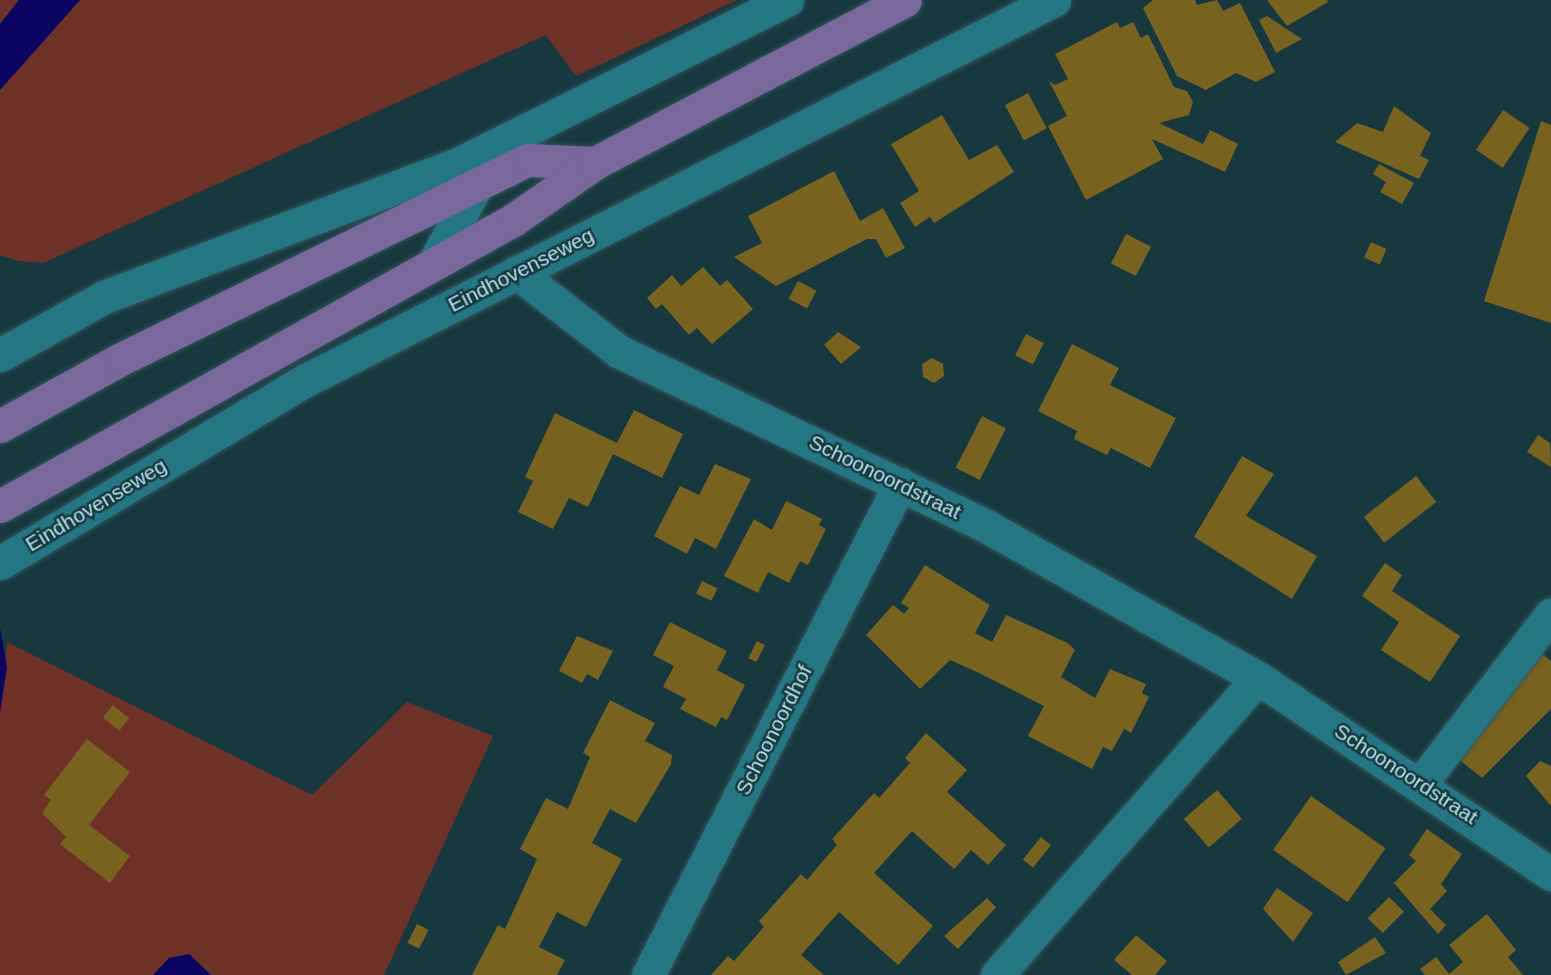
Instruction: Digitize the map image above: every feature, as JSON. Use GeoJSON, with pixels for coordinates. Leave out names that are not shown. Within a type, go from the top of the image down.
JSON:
{"type":"FeatureCollection","features":[{"type":"Feature","properties":{"kind":"main road"},"geometry":{"type":"LineString","coordinates":[[0,506],[513,220],[595,163],[905,0]]}},
{"type":"Feature","properties":{"kind":"main road"},"geometry":{"type":"LineString","coordinates":[[0,426],[131,354],[528,160],[595,163]]}},
{"type":"Feature","properties":{"kind":"street"},"geometry":{"type":"LineString","coordinates":[[0,355],[104,297],[456,165],[787,0]]}},
{"type":"Feature","properties":{"kind":"street","name":"Eindhovenseweg"},"geometry":{"type":"LineString","coordinates":[[0,562],[306,380],[1054,0]]}},
{"type":"Feature","properties":{"kind":"street"},"geometry":{"type":"LineString","coordinates":[[433,264],[478,183]]}},
{"type":"Feature","properties":{"kind":"street","name":"Schoonoordstraat"},"geometry":{"type":"LineString","coordinates":[[516,272],[620,352],[900,484],[1258,678],[1421,783],[1551,874]]}},
{"type":"Feature","properties":{"kind":"street","name":"Schoonoordhof"},"geometry":{"type":"LineString","coordinates":[[648,975],[900,484]]}},
{"type":"Feature","properties":{"kind":"street"},"geometry":{"type":"LineString","coordinates":[[1421,783],[1551,614]]}},
{"type":"Feature","properties":{"kind":"street"},"geometry":{"type":"LineString","coordinates":[[997,975],[1258,678]]}},
{"type":"Feature","properties":{"kind":"shaded area"},"geometry":{"type":"Polygon","coordinates":[[[0,0],[19,0],[0,24],[0,0]]]}},
{"type":"Feature","properties":{"kind":"shaded area"},"geometry":{"type":"Polygon","coordinates":[[[19,0],[80,0],[0,90],[0,24],[19,0]]]}},
{"type":"Feature","properties":{"kind":"shaded area"},"geometry":{"type":"Polygon","coordinates":[[[80,0],[737,0],[576,76],[546,35],[43,263],[19,261],[0,255],[0,90],[80,0]]]}},
{"type":"Feature","properties":{"kind":"shaded area"},"geometry":{"type":"Polygon","coordinates":[[[0,628],[7,667],[0,712],[0,628]]]}},
{"type":"Feature","properties":{"kind":"shaded area"},"geometry":{"type":"Polygon","coordinates":[[[7,642],[312,795],[407,702],[493,736],[384,975],[211,975],[189,954],[169,958],[153,975],[0,975],[0,712],[7,642]]]}},
{"type":"Feature","properties":{"kind":"shaded area"},"geometry":{"type":"Polygon","coordinates":[[[189,954],[211,975],[153,975],[169,958],[189,954]]]}},
{"type":"Feature","properties":{"kind":"building"},"geometry":{"type":"Polygon","coordinates":[[[1153,0],[1195,0],[1197,5],[1217,0],[1223,11],[1240,3],[1275,72],[1256,82],[1236,73],[1206,90],[1177,76],[1143,8],[1153,0]]]}},
{"type":"Feature","properties":{"kind":"building"},"geometry":{"type":"Polygon","coordinates":[[[1267,0],[1327,0],[1328,2],[1287,26],[1267,0]]]}},
{"type":"Feature","properties":{"kind":"building"},"geometry":{"type":"Polygon","coordinates":[[[1267,16],[1302,39],[1276,53],[1259,20],[1267,16]]]}},
{"type":"Feature","properties":{"kind":"building"},"geometry":{"type":"Polygon","coordinates":[[[1117,22],[1120,28],[1133,22],[1141,38],[1148,34],[1174,87],[1187,91],[1193,102],[1189,115],[1159,123],[1203,144],[1210,130],[1238,144],[1225,172],[1152,139],[1163,159],[1086,200],[1048,126],[1067,116],[1049,81],[1055,85],[1068,79],[1055,54],[1117,22]]]}},
{"type":"Feature","properties":{"kind":"building"},"geometry":{"type":"Polygon","coordinates":[[[1028,93],[1047,128],[1024,141],[1005,105],[1028,93]]]}},
{"type":"Feature","properties":{"kind":"building"},"geometry":{"type":"Polygon","coordinates":[[[1394,106],[1431,133],[1420,156],[1429,160],[1419,179],[1335,142],[1357,123],[1383,132],[1394,106]]]}},
{"type":"Feature","properties":{"kind":"building"},"geometry":{"type":"Polygon","coordinates":[[[1503,110],[1530,128],[1503,168],[1476,150],[1503,110]]]}},
{"type":"Feature","properties":{"kind":"building"},"geometry":{"type":"Polygon","coordinates":[[[942,115],[969,160],[997,145],[1014,172],[934,223],[930,217],[915,227],[900,203],[919,191],[891,144],[942,115]]]}},
{"type":"Feature","properties":{"kind":"building"},"geometry":{"type":"Polygon","coordinates":[[[1541,121],[1551,125],[1551,323],[1484,301],[1541,121]]]}},
{"type":"Feature","properties":{"kind":"building"},"geometry":{"type":"Polygon","coordinates":[[[1379,164],[1414,183],[1402,204],[1380,192],[1386,182],[1373,174],[1379,164]]]}},
{"type":"Feature","properties":{"kind":"building"},"geometry":{"type":"Polygon","coordinates":[[[834,171],[860,221],[883,208],[905,248],[886,258],[876,239],[867,239],[776,286],[734,257],[762,243],[748,216],[834,171]]]}},
{"type":"Feature","properties":{"kind":"building"},"geometry":{"type":"Polygon","coordinates":[[[1126,234],[1151,247],[1136,276],[1111,263],[1126,234]]]}},
{"type":"Feature","properties":{"kind":"building"},"geometry":{"type":"Polygon","coordinates":[[[1371,242],[1387,249],[1380,264],[1364,258],[1371,242]]]}},
{"type":"Feature","properties":{"kind":"building"},"geometry":{"type":"Polygon","coordinates":[[[703,267],[720,286],[727,280],[753,309],[712,344],[697,328],[689,335],[662,304],[656,309],[647,298],[672,275],[681,286],[703,267]]]}},
{"type":"Feature","properties":{"kind":"building"},"geometry":{"type":"Polygon","coordinates":[[[798,281],[817,291],[807,309],[789,299],[798,281]]]}},
{"type":"Feature","properties":{"kind":"building"},"geometry":{"type":"Polygon","coordinates":[[[838,332],[861,347],[841,364],[824,345],[838,332]]]}},
{"type":"Feature","properties":{"kind":"building"},"geometry":{"type":"Polygon","coordinates":[[[1026,334],[1044,343],[1033,364],[1015,355],[1026,334]]]}},
{"type":"Feature","properties":{"kind":"building"},"geometry":{"type":"Polygon","coordinates":[[[1072,344],[1119,368],[1110,385],[1176,418],[1150,468],[1111,448],[1107,455],[1074,439],[1077,431],[1038,411],[1072,344]]]}},
{"type":"Feature","properties":{"kind":"building"},"geometry":{"type":"Polygon","coordinates":[[[932,358],[943,364],[944,376],[934,383],[923,377],[922,364],[932,358]]]}},
{"type":"Feature","properties":{"kind":"building"},"geometry":{"type":"Polygon","coordinates":[[[634,410],[683,434],[662,478],[613,454],[588,507],[569,498],[553,529],[518,512],[533,481],[525,477],[555,413],[617,443],[634,410]]]}},
{"type":"Feature","properties":{"kind":"building"},"geometry":{"type":"Polygon","coordinates":[[[982,416],[1006,428],[980,480],[956,468],[982,416]]]}},
{"type":"Feature","properties":{"kind":"building"},"geometry":{"type":"Polygon","coordinates":[[[1538,435],[1550,443],[1551,467],[1527,452],[1538,435]]]}},
{"type":"Feature","properties":{"kind":"building"},"geometry":{"type":"Polygon","coordinates":[[[1242,456],[1274,474],[1246,516],[1317,556],[1292,599],[1194,537],[1242,456]]]}},
{"type":"Feature","properties":{"kind":"building"},"geometry":{"type":"Polygon","coordinates":[[[715,464],[751,479],[716,549],[695,538],[687,554],[654,536],[680,486],[699,495],[715,464]]]}},
{"type":"Feature","properties":{"kind":"building"},"geometry":{"type":"Polygon","coordinates":[[[1416,476],[1436,502],[1384,543],[1364,517],[1416,476]]]}},
{"type":"Feature","properties":{"kind":"building"},"geometry":{"type":"Polygon","coordinates":[[[786,501],[822,519],[819,525],[826,529],[808,565],[800,561],[789,583],[768,572],[758,593],[724,576],[754,519],[772,530],[786,501]]]}},
{"type":"Feature","properties":{"kind":"building"},"geometry":{"type":"Polygon","coordinates":[[[1385,563],[1402,575],[1392,591],[1460,636],[1430,682],[1381,650],[1399,622],[1362,596],[1385,563]]]}},
{"type":"Feature","properties":{"kind":"building"},"geometry":{"type":"Polygon","coordinates":[[[925,565],[990,605],[975,633],[992,642],[1006,615],[1068,643],[1075,650],[1061,677],[1095,698],[1110,669],[1146,684],[1142,693],[1149,697],[1131,733],[1124,729],[1112,751],[1103,747],[1092,769],[1028,736],[1044,706],[977,672],[950,660],[920,689],[866,635],[893,605],[904,614],[909,608],[901,603],[925,565]]]}},
{"type":"Feature","properties":{"kind":"building"},"geometry":{"type":"Polygon","coordinates":[[[702,581],[717,588],[711,601],[696,594],[702,581]]]}},
{"type":"Feature","properties":{"kind":"building"},"geometry":{"type":"Polygon","coordinates":[[[670,622],[727,651],[717,670],[745,685],[727,720],[721,717],[716,727],[680,709],[686,699],[663,687],[674,666],[653,655],[670,622]]]}},
{"type":"Feature","properties":{"kind":"building"},"geometry":{"type":"Polygon","coordinates":[[[577,636],[613,651],[598,680],[587,674],[582,683],[559,671],[577,636]]]}},
{"type":"Feature","properties":{"kind":"building"},"geometry":{"type":"Polygon","coordinates":[[[757,641],[765,645],[756,662],[748,658],[757,641]]]}},
{"type":"Feature","properties":{"kind":"building"},"geometry":{"type":"Polygon","coordinates":[[[1541,653],[1551,661],[1551,709],[1482,778],[1457,758],[1541,653]]]}},
{"type":"Feature","properties":{"kind":"building"},"geometry":{"type":"Polygon","coordinates":[[[610,700],[655,723],[645,741],[672,755],[671,764],[636,823],[610,809],[592,843],[622,859],[586,927],[557,912],[539,947],[565,960],[557,975],[472,975],[498,925],[505,929],[537,859],[520,849],[546,798],[568,809],[590,757],[583,753],[610,700]]]}},
{"type":"Feature","properties":{"kind":"building"},"geometry":{"type":"Polygon","coordinates":[[[113,705],[129,718],[119,731],[103,717],[113,705]]]}},
{"type":"Feature","properties":{"kind":"building"},"geometry":{"type":"Polygon","coordinates":[[[926,733],[967,770],[947,792],[1006,845],[988,865],[971,850],[954,869],[912,831],[874,873],[933,926],[898,965],[839,912],[801,955],[824,975],[711,975],[728,956],[734,961],[764,927],[759,921],[801,874],[807,880],[837,845],[832,839],[874,793],[879,798],[910,763],[905,758],[926,733]]]}},
{"type":"Feature","properties":{"kind":"building"},"geometry":{"type":"Polygon","coordinates":[[[87,739],[130,772],[89,825],[130,856],[110,883],[60,844],[66,837],[42,813],[51,800],[44,795],[87,739]]]}},
{"type":"Feature","properties":{"kind":"building"},"geometry":{"type":"Polygon","coordinates":[[[1540,761],[1551,766],[1551,806],[1526,776],[1540,761]]]}},
{"type":"Feature","properties":{"kind":"building"},"geometry":{"type":"Polygon","coordinates":[[[1217,790],[1242,819],[1209,848],[1184,819],[1217,790]]]}},
{"type":"Feature","properties":{"kind":"building"},"geometry":{"type":"Polygon","coordinates":[[[1311,796],[1386,848],[1348,902],[1273,850],[1311,796]]]}},
{"type":"Feature","properties":{"kind":"building"},"geometry":{"type":"Polygon","coordinates":[[[1427,829],[1462,854],[1441,884],[1447,891],[1430,909],[1446,925],[1438,934],[1394,883],[1416,861],[1409,855],[1427,829]]]}},
{"type":"Feature","properties":{"kind":"building"},"geometry":{"type":"Polygon","coordinates":[[[1041,837],[1051,845],[1033,868],[1023,860],[1041,837]]]}},
{"type":"Feature","properties":{"kind":"building"},"geometry":{"type":"Polygon","coordinates":[[[1277,888],[1313,913],[1293,942],[1263,909],[1277,888]]]}},
{"type":"Feature","properties":{"kind":"building"},"geometry":{"type":"Polygon","coordinates":[[[1389,897],[1404,912],[1383,933],[1368,918],[1389,897]]]}},
{"type":"Feature","properties":{"kind":"building"},"geometry":{"type":"Polygon","coordinates":[[[987,898],[996,907],[958,949],[944,936],[987,898]]]}},
{"type":"Feature","properties":{"kind":"building"},"geometry":{"type":"Polygon","coordinates":[[[1487,914],[1516,950],[1508,957],[1523,975],[1425,975],[1420,969],[1436,957],[1449,974],[1463,962],[1449,945],[1487,914]]]}},
{"type":"Feature","properties":{"kind":"building"},"geometry":{"type":"Polygon","coordinates":[[[417,924],[429,930],[419,949],[407,943],[417,924]]]}},
{"type":"Feature","properties":{"kind":"building"},"geometry":{"type":"Polygon","coordinates":[[[1136,935],[1167,961],[1155,975],[1132,975],[1114,960],[1136,935]]]}},
{"type":"Feature","properties":{"kind":"building"},"geometry":{"type":"Polygon","coordinates":[[[1375,937],[1386,953],[1346,975],[1338,962],[1375,937]]]}}]}
